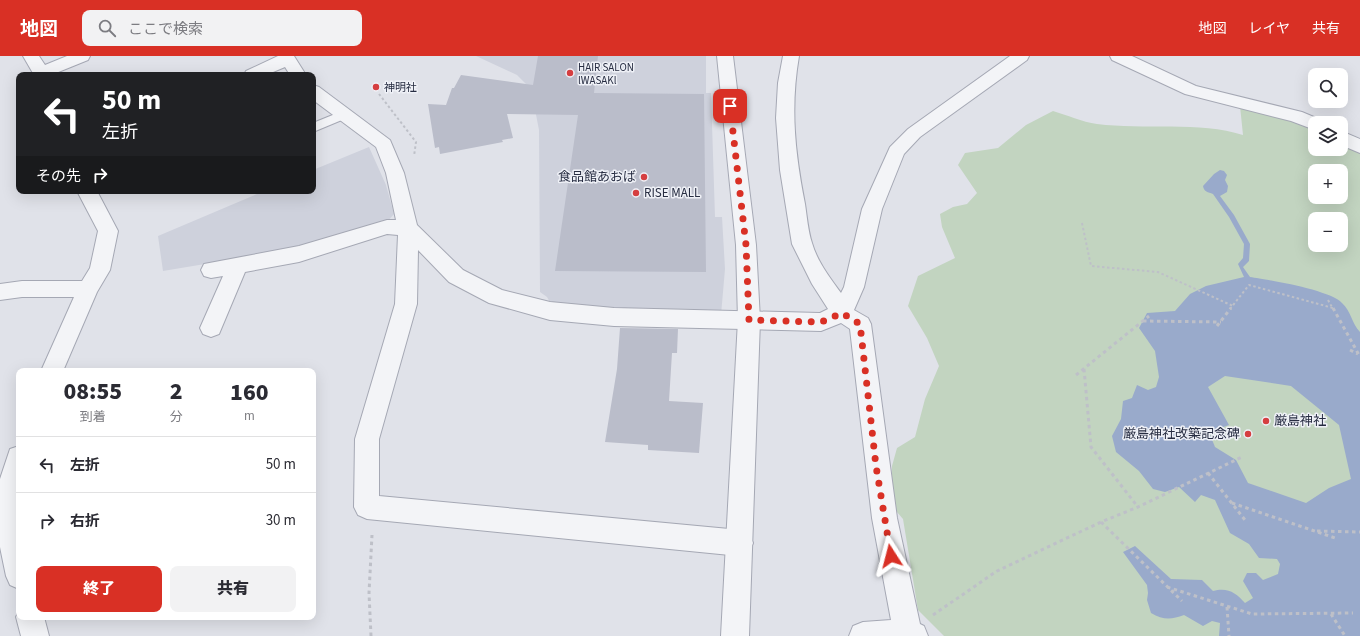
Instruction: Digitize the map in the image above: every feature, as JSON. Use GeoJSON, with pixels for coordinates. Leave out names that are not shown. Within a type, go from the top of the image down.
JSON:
{"type":"FeatureCollection","features":[{"type":"Feature","properties":{"kind":"street"},"geometry":{"type":"LineString","coordinates":[[31,56],[40,72]]}},
{"type":"Feature","properties":{"kind":"street"},"geometry":{"type":"LineString","coordinates":[[43,72],[82,56]]}},
{"type":"Feature","properties":{"kind":"street"},"geometry":{"type":"LineString","coordinates":[[725,56],[746,245],[749,320],[735,636]]}},
{"type":"Feature","properties":{"kind":"street"},"geometry":{"type":"LineString","coordinates":[[791,56],[786,83],[785,118],[789,170],[802,244],[819,278],[842,313],[860,324],[876,466],[896,586],[911,634],[862,636]]}},
{"type":"Feature","properties":{"kind":"street"},"geometry":{"type":"LineString","coordinates":[[211,270],[299,254],[387,228],[408,228],[456,276],[496,297],[522,305],[550,311],[614,317],[821,322],[842,313],[854,287],[872,209],[896,152],[914,133],[1021,56]]}},
{"type":"Feature","properties":{"kind":"street"},"geometry":{"type":"LineString","coordinates":[[1118,56],[1191,90],[1296,116],[1308,121]]}},
{"type":"Feature","properties":{"kind":"street"},"geometry":{"type":"LineString","coordinates":[[258,72],[287,58],[296,72]]}},
{"type":"Feature","properties":{"kind":"street"},"geometry":{"type":"LineString","coordinates":[[316,93],[384,144],[395,173],[408,228],[406,304],[367,439],[367,507],[740,543]]}},
{"type":"Feature","properties":{"kind":"street"},"geometry":{"type":"LineString","coordinates":[[1348,141],[1360,147]]}},
{"type":"Feature","properties":{"kind":"street"},"geometry":{"type":"LineString","coordinates":[[53,368],[88,289],[100,270],[108,231],[89,194]]}},
{"type":"Feature","properties":{"kind":"street"},"geometry":{"type":"LineString","coordinates":[[211,328],[238,265]]}},
{"type":"Feature","properties":{"kind":"street"},"geometry":{"type":"LineString","coordinates":[[0,292],[22,288],[88,289]]}},
{"type":"Feature","properties":{"kind":"street"},"geometry":{"type":"LineString","coordinates":[[16,467],[11,484],[8,523],[16,562]]}},
{"type":"Feature","properties":{"kind":"street"},"geometry":{"type":"LineString","coordinates":[[31,620],[35,636]]}},
{"type":"Feature","properties":{"kind":"lane"},"geometry":{"type":"LineString","coordinates":[[316,127],[345,114]]}},
{"type":"Feature","properties":{"kind":"path"},"geometry":{"type":"LineString","coordinates":[[1082,223],[1091,266],[1158,272],[1233,306]]}},
{"type":"Feature","properties":{"kind":"path"},"geometry":{"type":"LineString","coordinates":[[1217,326],[1249,285],[1333,308]]}},
{"type":"Feature","properties":{"kind":"path"},"geometry":{"type":"LineString","coordinates":[[1328,300],[1360,355]]}},
{"type":"Feature","properties":{"kind":"path"},"geometry":{"type":"LineString","coordinates":[[1076,375],[1149,316]]}},
{"type":"Feature","properties":{"kind":"path"},"geometry":{"type":"LineString","coordinates":[[1143,321],[1221,322]]}},
{"type":"Feature","properties":{"kind":"path"},"geometry":{"type":"LineString","coordinates":[[1350,350],[1360,355]]}},
{"type":"Feature","properties":{"kind":"path"},"geometry":{"type":"LineString","coordinates":[[1084,369],[1091,447],[1138,507]]}},
{"type":"Feature","properties":{"kind":"path"},"geometry":{"type":"LineString","coordinates":[[934,614],[997,571],[1101,522],[1138,507],[1242,457]]}},
{"type":"Feature","properties":{"kind":"path"},"geometry":{"type":"LineString","coordinates":[[1208,473],[1245,520]]}},
{"type":"Feature","properties":{"kind":"path"},"geometry":{"type":"LineString","coordinates":[[1232,503],[1338,538]]}},
{"type":"Feature","properties":{"kind":"path"},"geometry":{"type":"LineString","coordinates":[[367,507],[372,528],[369,593],[370,636]]}},
{"type":"Feature","properties":{"kind":"path"},"geometry":{"type":"LineString","coordinates":[[1101,522],[1182,601]]}},
{"type":"Feature","properties":{"kind":"path"},"geometry":{"type":"LineString","coordinates":[[1315,531],[1360,532]]}},
{"type":"Feature","properties":{"kind":"path"},"geometry":{"type":"LineString","coordinates":[[1167,587],[1252,614],[1353,613]]}},
{"type":"Feature","properties":{"kind":"path"},"geometry":{"type":"LineString","coordinates":[[1227,606],[1229,636]]}},
{"type":"Feature","properties":{"kind":"path"},"geometry":{"type":"LineString","coordinates":[[1330,614],[1345,636]]}},
{"type":"Feature","properties":{"kind":"shaded area"},"geometry":{"type":"Polygon","coordinates":[[[476,56],[706,56],[706,93],[711,93],[715,217],[722,217],[725,269],[721,315],[552,306],[547,297],[540,292],[539,130],[531,89],[517,75],[476,56]]]}},
{"type":"Feature","properties":{"kind":"shaded area"},"geometry":{"type":"Polygon","coordinates":[[[369,147],[386,185],[394,214],[387,222],[271,253],[163,271],[158,236],[257,194],[316,194],[316,169],[369,147]]]}},
{"type":"Feature","properties":{"kind":"green space"},"geometry":{"type":"Polygon","coordinates":[[[1240,106],[1308,125],[1308,156],[1348,156],[1348,143],[1360,150],[1360,636],[944,636],[918,610],[903,519],[891,505],[892,466],[897,448],[915,437],[925,399],[939,366],[927,338],[908,306],[918,276],[955,258],[942,227],[940,214],[953,207],[967,204],[977,193],[958,165],[965,153],[998,148],[1026,125],[1053,111],[1097,124],[1115,126],[1209,128],[1243,135],[1240,106]]]}},
{"type":"Feature","properties":{"kind":"water"},"geometry":{"type":"Polygon","coordinates":[[[1220,170],[1224,171],[1227,175],[1225,180],[1228,186],[1227,192],[1220,196],[1234,215],[1250,244],[1249,261],[1243,267],[1250,277],[1299,286],[1335,298],[1345,306],[1360,332],[1360,636],[1219,636],[1220,623],[1212,621],[1203,626],[1184,615],[1175,618],[1159,617],[1151,613],[1147,600],[1147,585],[1123,552],[1135,546],[1171,579],[1202,580],[1213,591],[1227,590],[1238,596],[1245,603],[1253,598],[1243,581],[1247,573],[1256,573],[1263,580],[1278,574],[1280,564],[1277,559],[1259,558],[1249,544],[1230,533],[1215,500],[1201,495],[1195,502],[1179,487],[1165,492],[1153,489],[1139,471],[1116,452],[1112,436],[1121,419],[1123,401],[1132,398],[1137,385],[1148,390],[1156,387],[1159,377],[1155,351],[1139,328],[1147,313],[1175,311],[1190,294],[1206,286],[1244,277],[1238,264],[1243,258],[1244,244],[1229,217],[1213,194],[1204,190],[1203,186],[1220,170]],[[1225,376],[1208,387],[1229,425],[1209,432],[1215,447],[1236,460],[1248,483],[1306,503],[1329,488],[1351,479],[1339,425],[1291,386],[1225,376]]]}},
{"type":"Feature","properties":{"kind":"building","name":"RISE MALL"},"geometry":{"type":"Polygon","coordinates":[[[538,56],[598,56],[594,93],[704,94],[706,272],[555,271],[578,115],[507,114],[513,138],[502,140],[503,142],[440,154],[439,147],[435,148],[428,104],[446,105],[452,88],[454,88],[461,75],[533,85],[538,56]]]}},
{"type":"Feature","properties":{"kind":"building"},"geometry":{"type":"Polygon","coordinates":[[[620,328],[678,329],[677,353],[672,353],[669,401],[703,403],[699,453],[648,450],[648,445],[605,442],[617,369],[620,328]]]}},
{"type":"Feature","properties":{"kind":"place","name":"HAIR SALON lWASAKl"},"geometry":{"type":"Point","coordinates":[570,73]}},
{"type":"Feature","properties":{"kind":"place","name":"神明社"},"geometry":{"type":"Point","coordinates":[376,87]}},
{"type":"Feature","properties":{"kind":"place","name":"食品館あおば"},"geometry":{"type":"Point","coordinates":[644,177]}},
{"type":"Feature","properties":{"kind":"place","name":"RISE MALL"},"geometry":{"type":"Point","coordinates":[636,193]}},
{"type":"Feature","properties":{"kind":"place","name":"厳島神社"},"geometry":{"type":"Point","coordinates":[1266,421]}},
{"type":"Feature","properties":{"kind":"place","name":"厳島神社改築記念碑"},"geometry":{"type":"Point","coordinates":[1248,434]}},
{"type":"Feature","properties":{"kind":"route"},"geometry":{"type":"LineString","coordinates":[[730,106],[746,245],[749,320],[821,322],[842,313],[860,324],[876,466],[891,556]]}}]}
